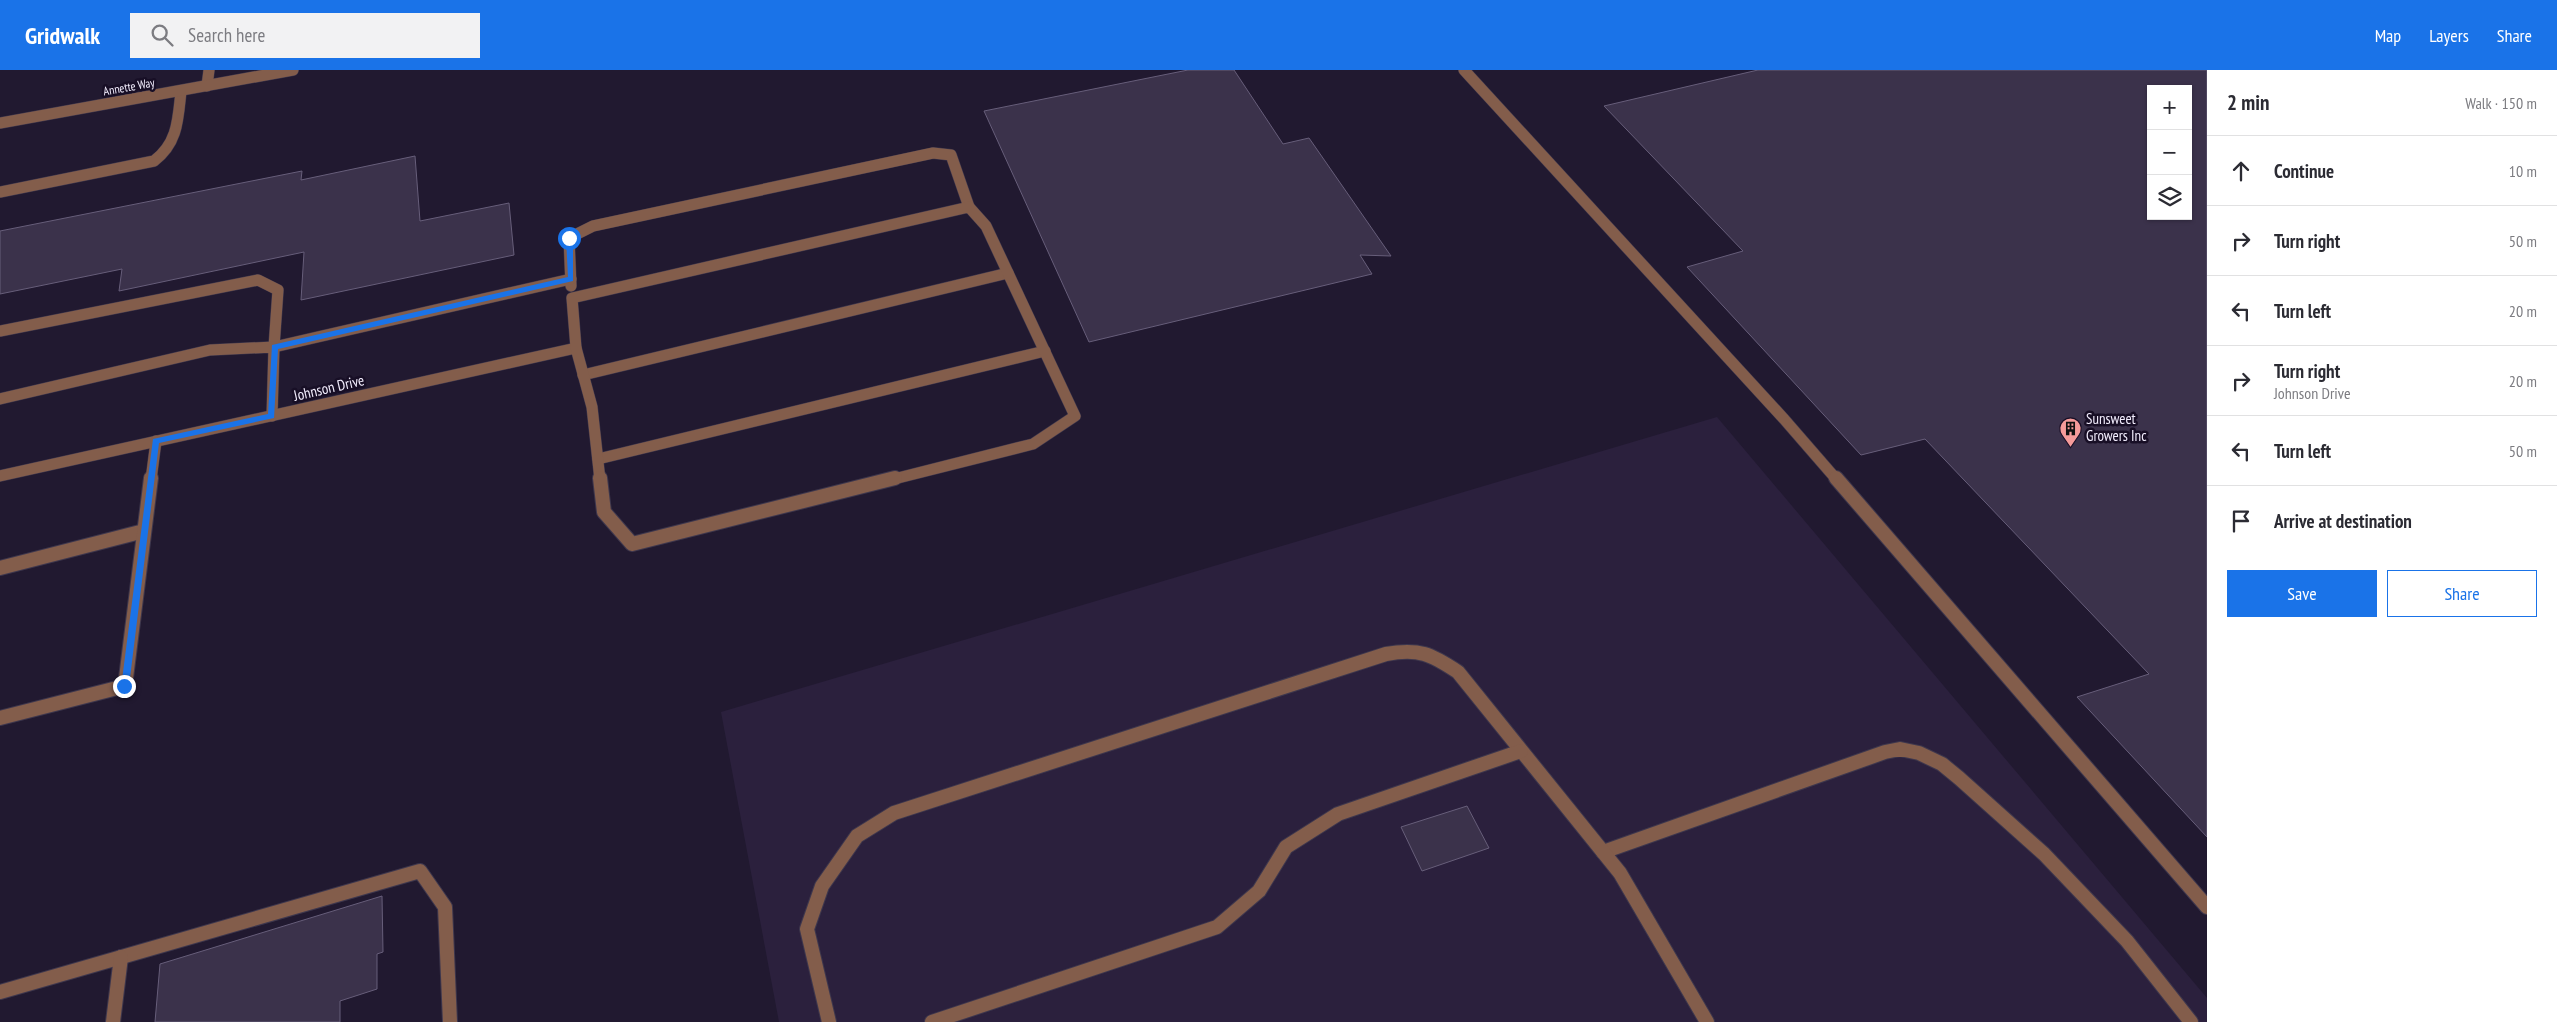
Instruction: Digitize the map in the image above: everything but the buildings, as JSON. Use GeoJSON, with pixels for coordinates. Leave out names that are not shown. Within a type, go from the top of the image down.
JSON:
{"type":"FeatureCollection","features":[{"type":"Feature","properties":{"kind":"street"},"geometry":{"type":"LineString","coordinates":[[207,86],[209,70]]}},
{"type":"Feature","properties":{"kind":"street","name":"Annette Way"},"geometry":{"type":"LineString","coordinates":[[0,123],[293,70]]}},
{"type":"Feature","properties":{"kind":"street"},"geometry":{"type":"LineString","coordinates":[[1464,70],[1784,419],[2207,907]]}},
{"type":"Feature","properties":{"kind":"street"},"geometry":{"type":"LineString","coordinates":[[0,192],[154,161],[167,153],[174,140],[181,90]]}},
{"type":"Feature","properties":{"kind":"street"},"geometry":{"type":"LineString","coordinates":[[933,153],[951,155],[969,207],[986,226],[1008,273],[1075,416],[1033,444],[632,544],[604,512],[592,407],[576,348],[569,238],[593,226],[933,153]]}},
{"type":"Feature","properties":{"kind":"street"},"geometry":{"type":"LineString","coordinates":[[572,298],[969,207]]}},
{"type":"Feature","properties":{"kind":"street"},"geometry":{"type":"LineString","coordinates":[[583,375],[1008,273]]}},
{"type":"Feature","properties":{"kind":"street"},"geometry":{"type":"LineString","coordinates":[[0,399],[210,350],[274,347],[571,279]]}},
{"type":"Feature","properties":{"kind":"street"},"geometry":{"type":"LineString","coordinates":[[0,330],[258,280],[278,290],[272,416]]}},
{"type":"Feature","properties":{"kind":"street","name":"Johnson Drive"},"geometry":{"type":"LineString","coordinates":[[0,476],[576,348]]}},
{"type":"Feature","properties":{"kind":"street"},"geometry":{"type":"LineString","coordinates":[[598,459],[1045,351]]}},
{"type":"Feature","properties":{"kind":"street"},"geometry":{"type":"LineString","coordinates":[[0,718],[124,686],[156,441]]}},
{"type":"Feature","properties":{"kind":"street"},"geometry":{"type":"LineString","coordinates":[[0,568],[144,531]]}},
{"type":"Feature","properties":{"kind":"street"},"geometry":{"type":"LineString","coordinates":[[829,1022],[807,929],[822,886],[857,836],[894,813],[1377,657],[1407,649],[1430,653],[1458,672],[1620,873],[1707,1022]]}},
{"type":"Feature","properties":{"kind":"street"},"geometry":{"type":"LineString","coordinates":[[1602,852],[1885,752],[1900,749],[1919,753],[1947,769],[2044,854],[2127,941],[2191,1022]]}},
{"type":"Feature","properties":{"kind":"street"},"geometry":{"type":"LineString","coordinates":[[932,1022],[1216,927],[1259,891],[1286,847],[1338,814],[1521,751]]}},
{"type":"Feature","properties":{"kind":"street"},"geometry":{"type":"LineString","coordinates":[[0,992],[420,871],[445,906],[450,1022]]}},
{"type":"Feature","properties":{"kind":"street"},"geometry":{"type":"LineString","coordinates":[[114,1022],[122,957]]}},
{"type":"Feature","properties":{"kind":"shaded area"},"geometry":{"type":"Polygon","coordinates":[[[1717,417],[2207,998],[2207,1022],[779,1022],[721,712],[1717,417]]]}},
{"type":"Feature","properties":{"kind":"place","name":"Sunsweet Growers Inc"},"geometry":{"type":"Point","coordinates":[2070,447]}},
{"type":"Feature","properties":{"kind":"route"},"geometry":{"type":"LineString","coordinates":[[124,686],[156,441],[272,416],[274,347],[571,279],[569,238]]}}]}
